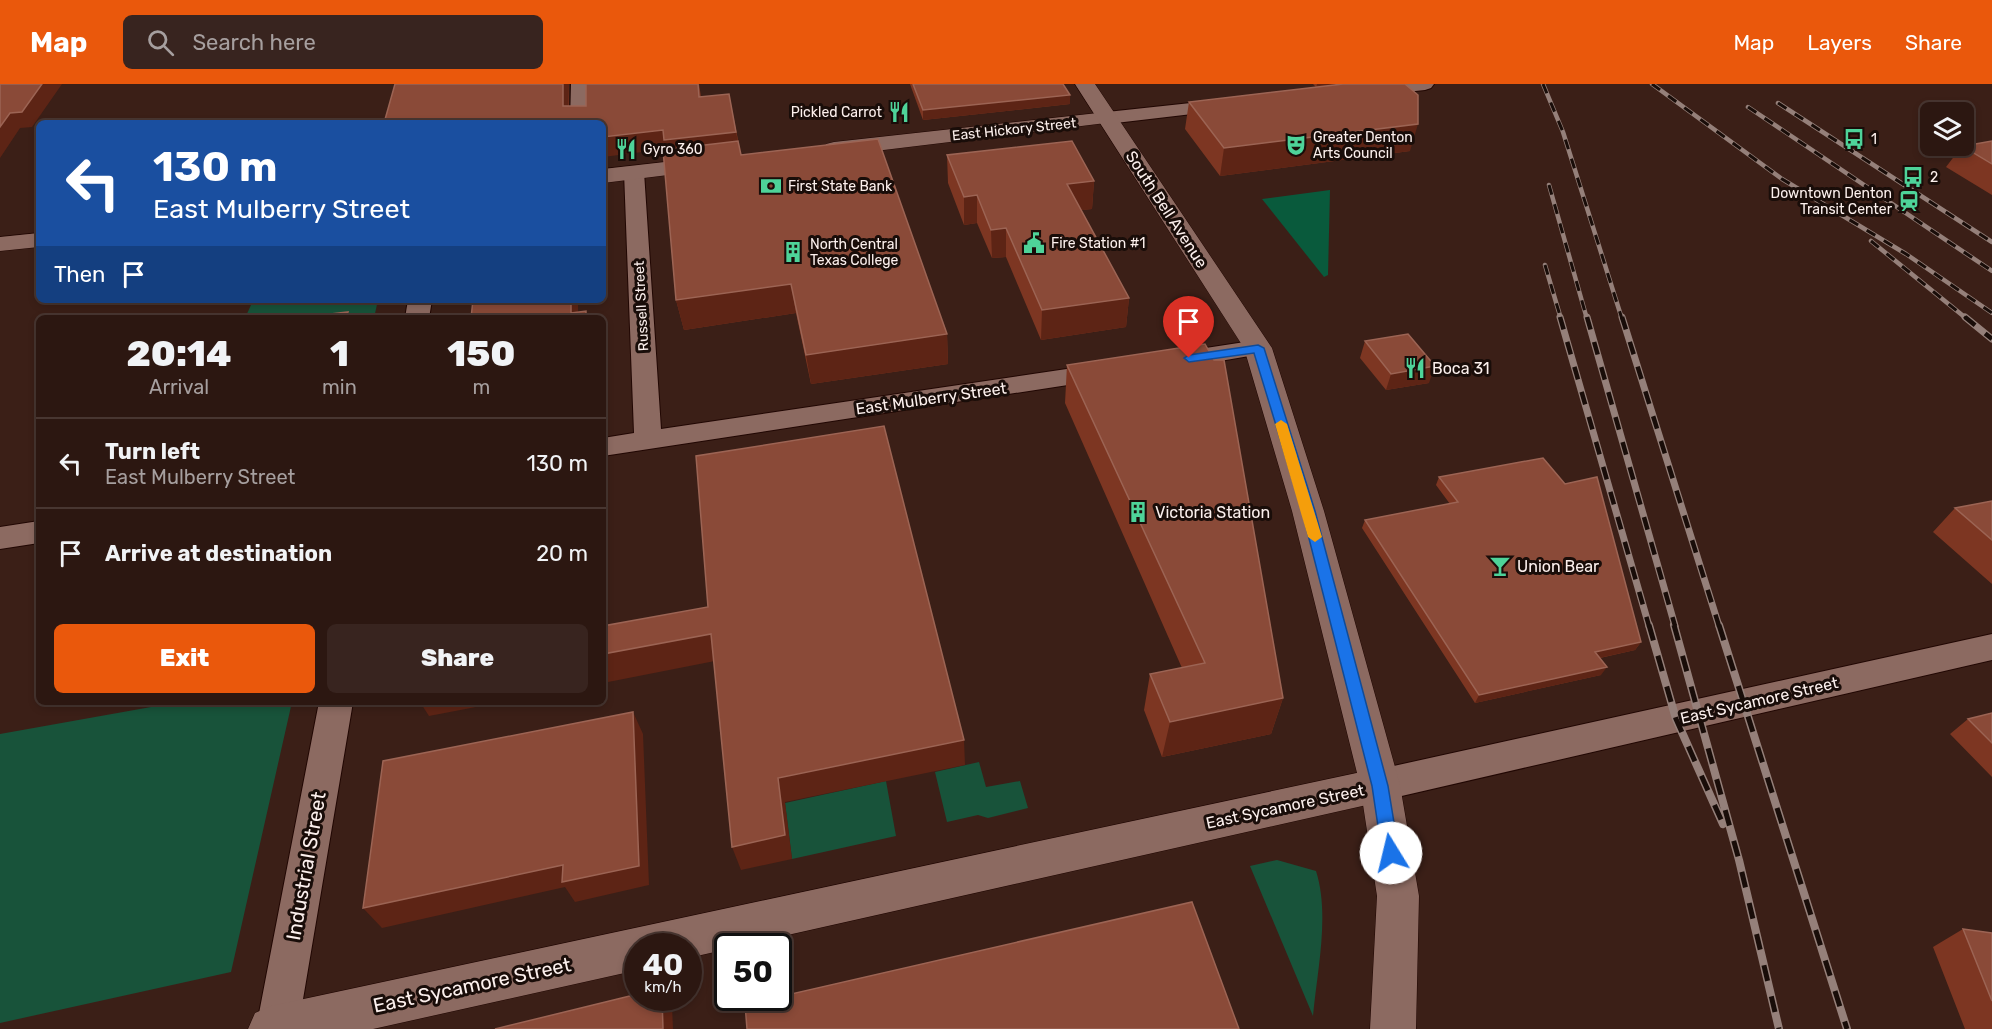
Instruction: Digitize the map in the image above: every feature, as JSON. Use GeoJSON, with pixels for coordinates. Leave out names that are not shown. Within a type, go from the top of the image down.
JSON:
{"type":"FeatureCollection","features":[{"type":"Feature","properties":{"kind":"street"},"geometry":{"type":"LineString","coordinates":[[580,84],[580,120]]}},
{"type":"Feature","properties":{"kind":"street","name":"South Bell Avenue"},"geometry":{"type":"LineString","coordinates":[[1085,84],[1258,348],[1308,511],[1380,786],[1398,896],[1393,1029]]}},
{"type":"Feature","properties":{"kind":"street"},"geometry":{"type":"LineString","coordinates":[[1345,93],[1425,84]]}},
{"type":"Feature","properties":{"kind":"street","name":"East Hickory Street"},"geometry":{"type":"LineString","coordinates":[[816,151],[1241,104]]}},
{"type":"Feature","properties":{"kind":"street"},"geometry":{"type":"LineString","coordinates":[[606,176],[725,162]]}},
{"type":"Feature","properties":{"kind":"street","name":"Russell Street"},"geometry":{"type":"LineString","coordinates":[[634,172],[648,440]]}},
{"type":"Feature","properties":{"kind":"street"},"geometry":{"type":"LineString","coordinates":[[0,244],[36,240]]}},
{"type":"Feature","properties":{"kind":"street","name":"East Mulberry Street"},"geometry":{"type":"LineString","coordinates":[[606,447],[1258,348]]}},
{"type":"Feature","properties":{"kind":"street"},"geometry":{"type":"LineString","coordinates":[[0,538],[36,532]]}},
{"type":"Feature","properties":{"kind":"street","name":"East Sycamore Street"},"geometry":{"type":"LineString","coordinates":[[702,934],[1745,705],[1992,647]]}},
{"type":"Feature","properties":{"kind":"street","name":"Industrial Street"},"geometry":{"type":"LineString","coordinates":[[275,1029],[335,705]]}},
{"type":"Feature","properties":{"kind":"street","name":"East Sycamore Street"},"geometry":{"type":"LineString","coordinates":[[275,1029],[624,951]]}},
{"type":"Feature","properties":{"kind":"green space"},"geometry":{"type":"Polygon","coordinates":[[[1330,190],[1328,275],[1324,277],[1262,199],[1330,190]]]}},
{"type":"Feature","properties":{"kind":"green space"},"geometry":{"type":"Polygon","coordinates":[[[377,303],[375,315],[246,315],[251,305],[377,303]]]}},
{"type":"Feature","properties":{"kind":"green space"},"geometry":{"type":"Polygon","coordinates":[[[162,705],[291,705],[231,972],[0,1023],[0,734],[162,705]]]}},
{"type":"Feature","properties":{"kind":"green space"},"geometry":{"type":"Polygon","coordinates":[[[979,762],[986,787],[1020,781],[1028,808],[988,818],[978,815],[947,822],[935,772],[979,762]]]}},
{"type":"Feature","properties":{"kind":"green space"},"geometry":{"type":"Polygon","coordinates":[[[886,781],[896,836],[792,859],[785,803],[886,781]]]}},
{"type":"Feature","properties":{"kind":"green space"},"geometry":{"type":"Polygon","coordinates":[[[1277,860],[1316,871],[1320,888],[1321,943],[1313,1016],[1250,866],[1277,860]]]}},
{"type":"Feature","properties":{"kind":"building"},"geometry":{"type":"Polygon","coordinates":[[[0,84],[42,84],[22,112],[10,113],[0,127],[0,84]]]}},
{"type":"Feature","properties":{"kind":"building"},"geometry":{"type":"Polygon","coordinates":[[[395,84],[563,84],[563,106],[586,106],[586,84],[698,84],[699,97],[729,94],[736,132],[664,140],[663,130],[606,137],[606,120],[385,120],[395,84]]]}},
{"type":"Feature","properties":{"kind":"building"},"geometry":{"type":"Polygon","coordinates":[[[913,84],[1063,84],[1070,95],[923,110],[913,84]]]}},
{"type":"Feature","properties":{"kind":"building"},"geometry":{"type":"Polygon","coordinates":[[[1343,84],[1405,84],[1418,95],[1418,124],[1224,148],[1189,102],[1343,84]]]}},
{"type":"Feature","properties":{"kind":"building","name":"North Central Texas College"},"geometry":{"type":"Polygon","coordinates":[[[878,139],[947,334],[806,355],[791,284],[676,300],[663,150],[738,141],[741,155],[878,139]]]}},
{"type":"Feature","properties":{"kind":"building","name":"Fire Station #1"},"geometry":{"type":"Polygon","coordinates":[[[1072,141],[1094,181],[1067,184],[1129,298],[1042,310],[1006,228],[991,230],[977,195],[964,197],[947,155],[1072,141]]]}},
{"type":"Feature","properties":{"kind":"building"},"geometry":{"type":"Polygon","coordinates":[[[1992,141],[1992,164],[1974,153],[1974,144],[1992,141]]]}},
{"type":"Feature","properties":{"kind":"building"},"geometry":{"type":"Polygon","coordinates":[[[473,303],[571,303],[571,313],[586,311],[586,315],[471,315],[473,303]]]}},
{"type":"Feature","properties":{"kind":"building"},"geometry":{"type":"Polygon","coordinates":[[[348,312],[347,315],[322,315],[348,312]]]}},
{"type":"Feature","properties":{"kind":"building"},"geometry":{"type":"Polygon","coordinates":[[[1408,334],[1435,366],[1391,374],[1365,341],[1408,334]]]}},
{"type":"Feature","properties":{"kind":"building","name":"Victoria Station"},"geometry":{"type":"Polygon","coordinates":[[[1205,344],[1214,360],[1224,360],[1283,698],[1170,722],[1150,674],[1205,663],[1067,365],[1205,344]]]}},
{"type":"Feature","properties":{"kind":"building"},"geometry":{"type":"Polygon","coordinates":[[[884,426],[964,740],[778,778],[785,835],[732,847],[711,634],[606,653],[606,625],[708,607],[696,456],[884,426]]]}},
{"type":"Feature","properties":{"kind":"building","name":"Union Bear"},"geometry":{"type":"Polygon","coordinates":[[[1543,458],[1565,484],[1597,477],[1641,642],[1595,652],[1607,667],[1479,695],[1365,520],[1458,502],[1439,477],[1543,458]]]}},
{"type":"Feature","properties":{"kind":"building"},"geometry":{"type":"Polygon","coordinates":[[[1992,501],[1992,540],[1955,508],[1992,501]]]}},
{"type":"Feature","properties":{"kind":"building"},"geometry":{"type":"Polygon","coordinates":[[[633,712],[639,866],[562,882],[563,865],[363,908],[383,761],[633,712]]]}},
{"type":"Feature","properties":{"kind":"building"},"geometry":{"type":"Polygon","coordinates":[[[1992,713],[1992,743],[1968,719],[1992,713]]]}},
{"type":"Feature","properties":{"kind":"building"},"geometry":{"type":"Polygon","coordinates":[[[1192,902],[1239,1029],[747,1029],[746,1011],[792,1011],[792,994],[1192,902]]]}},
{"type":"Feature","properties":{"kind":"building"},"geometry":{"type":"Polygon","coordinates":[[[1963,929],[1992,933],[1992,1001],[1963,929]]]}},
{"type":"Feature","properties":{"kind":"building"},"geometry":{"type":"Polygon","coordinates":[[[624,997],[624,1011],[662,1011],[663,1029],[495,1029],[624,997]]]}},
{"type":"Feature","properties":{"kind":"railway"},"geometry":{"type":"LineString","coordinates":[[1543,84],[1563,132],[1622,319]]}},
{"type":"Feature","properties":{"kind":"railway"},"geometry":{"type":"LineString","coordinates":[[1652,84],[1782,179],[1906,254],[1992,313]]}},
{"type":"Feature","properties":{"kind":"railway"},"geometry":{"type":"LineString","coordinates":[[1778,103],[1992,242]]}},
{"type":"Feature","properties":{"kind":"railway"},"geometry":{"type":"LineString","coordinates":[[1748,107],[1992,271]]}},
{"type":"Feature","properties":{"kind":"railway"},"geometry":{"type":"LineString","coordinates":[[1549,185],[1587,319]]}},
{"type":"Feature","properties":{"kind":"railway"},"geometry":{"type":"LineString","coordinates":[[1871,241],[1967,319]]}},
{"type":"Feature","properties":{"kind":"railway"},"geometry":{"type":"LineString","coordinates":[[1545,265],[1561,319]]}},
{"type":"Feature","properties":{"kind":"railway"},"geometry":{"type":"LineString","coordinates":[[1560,317],[1649,626]]}},
{"type":"Feature","properties":{"kind":"railway"},"geometry":{"type":"LineString","coordinates":[[1587,317],[1675,626]]}},
{"type":"Feature","properties":{"kind":"railway"},"geometry":{"type":"LineString","coordinates":[[1622,317],[1719,626]]}},
{"type":"Feature","properties":{"kind":"railway"},"geometry":{"type":"LineString","coordinates":[[1965,317],[1992,339]]}},
{"type":"Feature","properties":{"kind":"railway"},"geometry":{"type":"LineString","coordinates":[[1649,625],[1676,719],[1723,824]]}},
{"type":"Feature","properties":{"kind":"railway"},"geometry":{"type":"LineString","coordinates":[[1674,625],[1739,860],[1779,1029]]}},
{"type":"Feature","properties":{"kind":"railway"},"geometry":{"type":"LineString","coordinates":[[1719,625],[1847,1029]]}},
{"type":"Feature","properties":{"kind":"slow traffic"},"geometry":{"type":"LineString","coordinates":[[1281,424],[1315,537]]}},
{"type":"Feature","properties":{"kind":"place","name":"Pickled Carrot"},"geometry":{"type":"Point","coordinates":[899,112]}},
{"type":"Feature","properties":{"kind":"place","name":"1"},"geometry":{"type":"Point","coordinates":[1854,139]}},
{"type":"Feature","properties":{"kind":"place","name":"Greater Denton Arts Council"},"geometry":{"type":"Point","coordinates":[1296,145]}},
{"type":"Feature","properties":{"kind":"place","name":"Gyro 360"},"geometry":{"type":"Point","coordinates":[626,149]}},
{"type":"Feature","properties":{"kind":"place","name":"2"},"geometry":{"type":"Point","coordinates":[1913,177]}},
{"type":"Feature","properties":{"kind":"place","name":"First State Bank"},"geometry":{"type":"Point","coordinates":[771,186]}},
{"type":"Feature","properties":{"kind":"place","name":"Downtown Denton Transit Center"},"geometry":{"type":"Point","coordinates":[1909,201]}},
{"type":"Feature","properties":{"kind":"place","name":"Fire Station #1"},"geometry":{"type":"Point","coordinates":[1034,243]}},
{"type":"Feature","properties":{"kind":"place","name":"North Central Texas College"},"geometry":{"type":"Point","coordinates":[793,252]}},
{"type":"Feature","properties":{"kind":"place","name":"Boca 31"},"geometry":{"type":"Point","coordinates":[1415,368]}},
{"type":"Feature","properties":{"kind":"place","name":"Victoria Station"},"geometry":{"type":"Point","coordinates":[1138,512]}},
{"type":"Feature","properties":{"kind":"place","name":"Union Bear"},"geometry":{"type":"Point","coordinates":[1500,566]}},
{"type":"Feature","properties":{"kind":"route"},"geometry":{"type":"LineString","coordinates":[[1189,358],[1258,348],[1308,511],[1380,786],[1391,853]]}}]}
